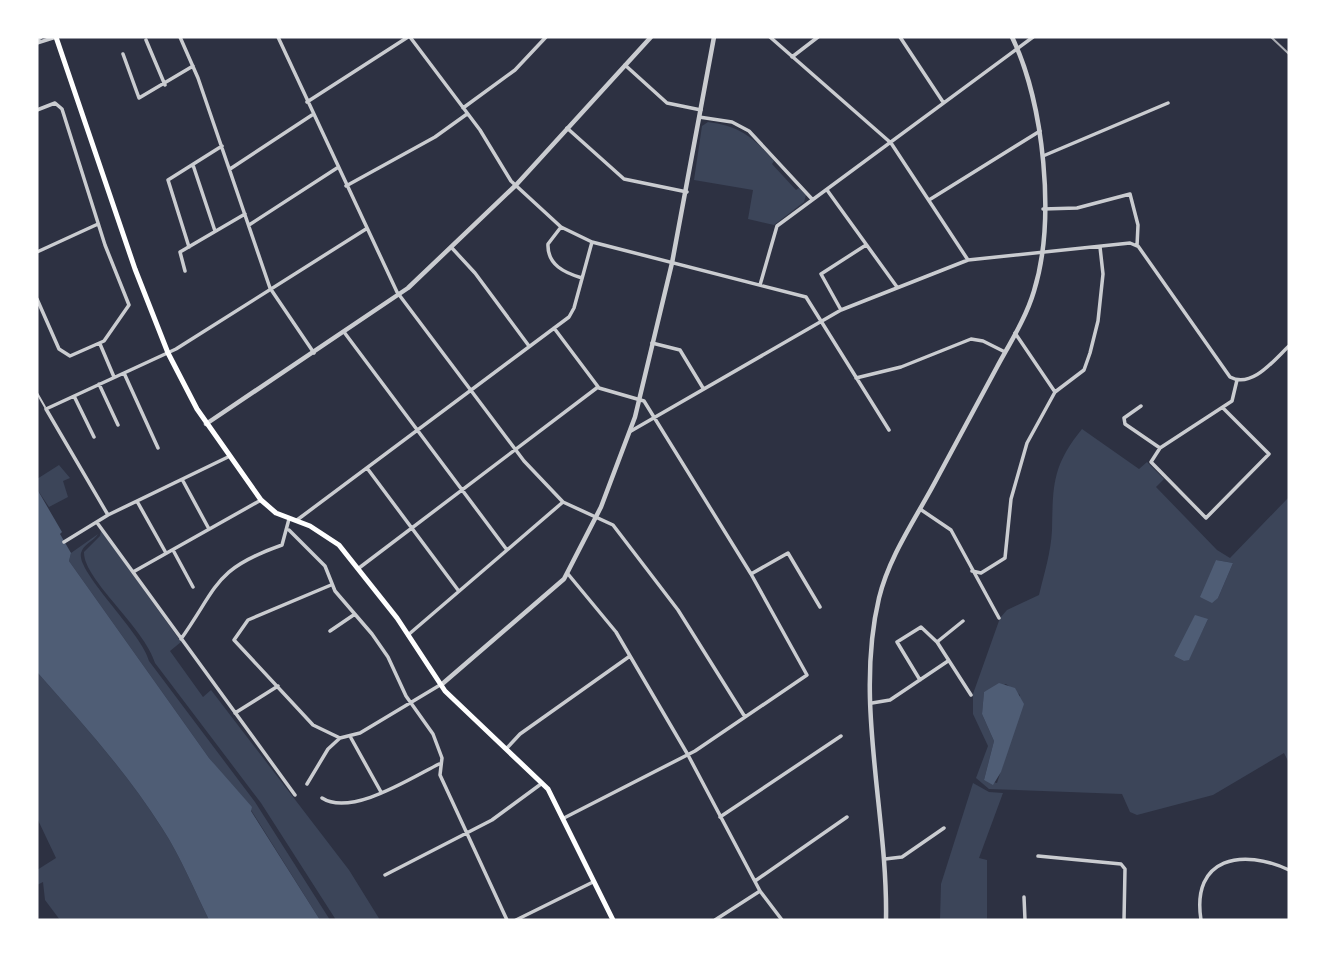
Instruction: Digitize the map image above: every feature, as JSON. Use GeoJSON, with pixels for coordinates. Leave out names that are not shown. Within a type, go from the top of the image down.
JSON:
{"type":"FeatureCollection","features":[{"type":"Feature","properties":{"kind":"main road"},"geometry":{"type":"LineString","coordinates":[[56,37],[131,257],[168,353],[206,424],[261,500],[272,510],[330,538],[359,568],[408,635],[440,685],[542,782],[564,818],[613,920]]}},
{"type":"Feature","properties":{"kind":"street"},"geometry":{"type":"LineString","coordinates":[[38,40],[56,37]]}},
{"type":"Feature","properties":{"kind":"street"},"geometry":{"type":"LineString","coordinates":[[180,37],[222,146],[270,288],[314,353]]}},
{"type":"Feature","properties":{"kind":"street"},"geometry":{"type":"LineString","coordinates":[[278,37],[345,186],[399,295],[515,449],[563,502],[614,525],[673,603],[745,717]]}},
{"type":"Feature","properties":{"kind":"street"},"geometry":{"type":"LineString","coordinates":[[307,102],[409,37],[463,108],[516,185],[561,227],[592,242],[803,295],[889,430]]}},
{"type":"Feature","properties":{"kind":"street"},"geometry":{"type":"LineString","coordinates":[[463,108],[516,70],[546,37]]}},
{"type":"Feature","properties":{"kind":"street"},"geometry":{"type":"LineString","coordinates":[[332,584],[248,620],[237,632],[234,642],[313,725],[340,738],[351,738],[440,685],[568,574],[597,516],[631,430],[687,192],[714,37]]}},
{"type":"Feature","properties":{"kind":"street"},"geometry":{"type":"LineString","coordinates":[[770,37],[891,143],[968,260]]}},
{"type":"Feature","properties":{"kind":"street"},"geometry":{"type":"LineString","coordinates":[[792,57],[818,37]]}},
{"type":"Feature","properties":{"kind":"street"},"geometry":{"type":"LineString","coordinates":[[900,37],[943,102]]}},
{"type":"Feature","properties":{"kind":"street"},"geometry":{"type":"LineString","coordinates":[[886,920],[885,859],[872,703],[871,653],[879,599],[895,556],[1015,333],[1033,293],[1041,252],[1043,156],[1040,131],[1018,48],[1012,37]]}},
{"type":"Feature","properties":{"kind":"street"},"geometry":{"type":"LineString","coordinates":[[760,285],[775,228],[1033,37]]}},
{"type":"Feature","properties":{"kind":"street"},"geometry":{"type":"LineString","coordinates":[[206,424],[399,295],[516,185],[649,38]]}},
{"type":"Feature","properties":{"kind":"street"},"geometry":{"type":"LineString","coordinates":[[146,40],[165,85]]}},
{"type":"Feature","properties":{"kind":"street"},"geometry":{"type":"LineString","coordinates":[[123,54],[137,97],[145,97],[193,66]]}},
{"type":"Feature","properties":{"kind":"street"},"geometry":{"type":"LineString","coordinates":[[625,65],[667,103],[701,110]]}},
{"type":"Feature","properties":{"kind":"street"},"geometry":{"type":"LineString","coordinates":[[37,110],[55,103],[62,109],[98,224],[129,305],[124,316],[100,344],[70,356],[63,354],[37,299]]}},
{"type":"Feature","properties":{"kind":"street"},"geometry":{"type":"LineString","coordinates":[[1043,156],[1168,103]]}},
{"type":"Feature","properties":{"kind":"street"},"geometry":{"type":"LineString","coordinates":[[345,186],[435,136],[467,114]]}},
{"type":"Feature","properties":{"kind":"street"},"geometry":{"type":"LineString","coordinates":[[230,169],[312,115]]}},
{"type":"Feature","properties":{"kind":"street"},"geometry":{"type":"LineString","coordinates":[[699,117],[732,122],[749,131],[813,199]]}},
{"type":"Feature","properties":{"kind":"street"},"geometry":{"type":"LineString","coordinates":[[568,128],[624,179],[687,192]]}},
{"type":"Feature","properties":{"kind":"street"},"geometry":{"type":"LineString","coordinates":[[929,200],[1040,131]]}},
{"type":"Feature","properties":{"kind":"street"},"geometry":{"type":"LineString","coordinates":[[189,247],[168,180],[222,146]]}},
{"type":"Feature","properties":{"kind":"street"},"geometry":{"type":"LineString","coordinates":[[193,165],[215,231]]}},
{"type":"Feature","properties":{"kind":"street"},"geometry":{"type":"LineString","coordinates":[[249,225],[337,168]]}},
{"type":"Feature","properties":{"kind":"street"},"geometry":{"type":"LineString","coordinates":[[827,190],[897,288]]}},
{"type":"Feature","properties":{"kind":"street"},"geometry":{"type":"LineString","coordinates":[[1043,209],[1077,208],[1130,194],[1138,225],[1137,246]]}},
{"type":"Feature","properties":{"kind":"street"},"geometry":{"type":"LineString","coordinates":[[185,271],[180,252],[245,214]]}},
{"type":"Feature","properties":{"kind":"street"},"geometry":{"type":"LineString","coordinates":[[37,252],[98,224]]}},
{"type":"Feature","properties":{"kind":"street"},"geometry":{"type":"LineString","coordinates":[[561,227],[548,244],[549,256],[562,271],[583,278]]}},
{"type":"Feature","properties":{"kind":"street"},"geometry":{"type":"LineString","coordinates":[[108,515],[46,409],[168,353],[366,229]]}},
{"type":"Feature","properties":{"kind":"street"},"geometry":{"type":"LineString","coordinates":[[181,639],[223,575],[244,560],[282,545],[293,520],[418,430],[573,311],[592,242]]}},
{"type":"Feature","properties":{"kind":"street"},"geometry":{"type":"LineString","coordinates":[[631,430],[821,320],[968,260],[1130,243],[1137,246],[1224,370],[1237,380]]}},
{"type":"Feature","properties":{"kind":"street"},"geometry":{"type":"LineString","coordinates":[[841,310],[821,274],[866,244]]}},
{"type":"Feature","properties":{"kind":"street"},"geometry":{"type":"LineString","coordinates":[[451,247],[475,273],[529,346]]}},
{"type":"Feature","properties":{"kind":"street"},"geometry":{"type":"LineString","coordinates":[[972,571],[981,573],[1005,558],[1011,499],[1017,473],[1034,428],[1055,393],[1084,370],[1098,321],[1103,274],[1100,247]]}},
{"type":"Feature","properties":{"kind":"street"},"geometry":{"type":"LineString","coordinates":[[554,328],[598,387],[639,397],[654,417],[751,574],[807,675],[688,755],[564,818]]}},
{"type":"Feature","properties":{"kind":"street"},"geometry":{"type":"LineString","coordinates":[[344,332],[508,550]]}},
{"type":"Feature","properties":{"kind":"street"},"geometry":{"type":"LineString","coordinates":[[1015,333],[1055,393]]}},
{"type":"Feature","properties":{"kind":"street"},"geometry":{"type":"LineString","coordinates":[[856,378],[901,367],[971,339],[983,341],[1005,352]]}},
{"type":"Feature","properties":{"kind":"street"},"geometry":{"type":"LineString","coordinates":[[652,343],[680,350],[703,388]]}},
{"type":"Feature","properties":{"kind":"street"},"geometry":{"type":"LineString","coordinates":[[100,344],[114,377]]}},
{"type":"Feature","properties":{"kind":"street"},"geometry":{"type":"LineString","coordinates":[[1237,380],[1255,376],[1289,346]]}},
{"type":"Feature","properties":{"kind":"street"},"geometry":{"type":"LineString","coordinates":[[124,373],[158,448]]}},
{"type":"Feature","properties":{"kind":"street"},"geometry":{"type":"LineString","coordinates":[[1223,408],[1269,454],[1206,518],[1150,462],[1160,448],[1223,408],[1234,398],[1237,380]]}},
{"type":"Feature","properties":{"kind":"street"},"geometry":{"type":"LineString","coordinates":[[99,384],[118,425]]}},
{"type":"Feature","properties":{"kind":"street"},"geometry":{"type":"LineString","coordinates":[[359,568],[598,387]]}},
{"type":"Feature","properties":{"kind":"street"},"geometry":{"type":"LineString","coordinates":[[74,396],[94,437]]}},
{"type":"Feature","properties":{"kind":"street"},"geometry":{"type":"LineString","coordinates":[[1141,406],[1124,418],[1125,424],[1160,448]]}},
{"type":"Feature","properties":{"kind":"street"},"geometry":{"type":"LineString","coordinates":[[64,542],[98,524],[108,515],[138,503],[228,457]]}},
{"type":"Feature","properties":{"kind":"street"},"geometry":{"type":"LineString","coordinates":[[367,468],[458,591]]}},
{"type":"Feature","properties":{"kind":"street"},"geometry":{"type":"LineString","coordinates":[[183,481],[209,529]]}},
{"type":"Feature","properties":{"kind":"street"},"geometry":{"type":"LineString","coordinates":[[133,572],[261,500]]}},
{"type":"Feature","properties":{"kind":"street"},"geometry":{"type":"LineString","coordinates":[[408,635],[563,502]]}},
{"type":"Feature","properties":{"kind":"street"},"geometry":{"type":"LineString","coordinates":[[138,503],[166,554]]}},
{"type":"Feature","properties":{"kind":"street"},"geometry":{"type":"LineString","coordinates":[[920,509],[951,530],[999,618]]}},
{"type":"Feature","properties":{"kind":"street"},"geometry":{"type":"LineString","coordinates":[[98,524],[295,795]]}},
{"type":"Feature","properties":{"kind":"street"},"geometry":{"type":"LineString","coordinates":[[289,530],[325,566],[332,584],[388,657],[412,704],[433,734],[441,754],[440,775],[507,920]]}},
{"type":"Feature","properties":{"kind":"street"},"geometry":{"type":"LineString","coordinates":[[173,550],[193,587]]}},
{"type":"Feature","properties":{"kind":"street"},"geometry":{"type":"LineString","coordinates":[[751,574],[788,553],[820,607]]}},
{"type":"Feature","properties":{"kind":"street"},"geometry":{"type":"LineString","coordinates":[[568,574],[616,632],[688,755],[760,891],[782,920]]}},
{"type":"Feature","properties":{"kind":"street"},"geometry":{"type":"LineString","coordinates":[[330,631],[355,614]]}},
{"type":"Feature","properties":{"kind":"street"},"geometry":{"type":"LineString","coordinates":[[938,643],[963,621]]}},
{"type":"Feature","properties":{"kind":"street"},"geometry":{"type":"LineString","coordinates":[[920,680],[897,642],[925,627],[971,695]]}},
{"type":"Feature","properties":{"kind":"street"},"geometry":{"type":"LineString","coordinates":[[506,749],[520,734],[630,656]]}},
{"type":"Feature","properties":{"kind":"street"},"geometry":{"type":"LineString","coordinates":[[872,703],[890,700],[948,661]]}},
{"type":"Feature","properties":{"kind":"street"},"geometry":{"type":"LineString","coordinates":[[235,713],[278,686]]}},
{"type":"Feature","properties":{"kind":"street"},"geometry":{"type":"LineString","coordinates":[[720,817],[841,736]]}},
{"type":"Feature","properties":{"kind":"street"},"geometry":{"type":"LineString","coordinates":[[307,784],[328,748],[340,738]]}},
{"type":"Feature","properties":{"kind":"street"},"geometry":{"type":"LineString","coordinates":[[351,738],[381,792]]}},
{"type":"Feature","properties":{"kind":"street"},"geometry":{"type":"LineString","coordinates":[[322,798],[340,805],[381,792],[439,764]]}},
{"type":"Feature","properties":{"kind":"street"},"geometry":{"type":"LineString","coordinates":[[385,875],[492,820],[542,782]]}},
{"type":"Feature","properties":{"kind":"street"},"geometry":{"type":"LineString","coordinates":[[755,881],[847,817]]}},
{"type":"Feature","properties":{"kind":"street"},"geometry":{"type":"LineString","coordinates":[[885,859],[902,857],[944,828]]}},
{"type":"Feature","properties":{"kind":"street"},"geometry":{"type":"LineString","coordinates":[[1038,856],[1121,864],[1125,869],[1124,920]]}},
{"type":"Feature","properties":{"kind":"street"},"geometry":{"type":"LineString","coordinates":[[1200,920],[1203,887],[1211,873],[1221,864],[1233,859],[1248,858],[1289,870]]}},
{"type":"Feature","properties":{"kind":"street"},"geometry":{"type":"LineString","coordinates":[[516,920],[593,883]]}},
{"type":"Feature","properties":{"kind":"street"},"geometry":{"type":"LineString","coordinates":[[715,920],[760,891]]}},
{"type":"Feature","properties":{"kind":"street"},"geometry":{"type":"LineString","coordinates":[[1024,897],[1025,920]]}},
{"type":"Feature","properties":{"kind":"lane"},"geometry":{"type":"LineString","coordinates":[[37,393],[46,409]]}},
{"type":"Feature","properties":{"kind":"shaded area"},"geometry":{"type":"Polygon","coordinates":[[[708,122],[738,130],[753,140],[774,161],[772,164],[796,190],[799,188],[806,195],[804,202],[774,225],[748,219],[753,190],[694,180],[702,126],[708,122]]]}},
{"type":"Feature","properties":{"kind":"shaded area"},"geometry":{"type":"Polygon","coordinates":[[[1082,429],[1139,469],[1147,462],[1164,479],[1156,487],[1217,550],[1230,558],[1289,497],[1289,763],[1284,753],[1213,795],[1137,815],[1130,812],[1122,794],[989,789],[976,778],[988,746],[973,714],[973,694],[1000,618],[1007,610],[1039,595],[1050,546],[1056,477],[1072,442],[1082,429]],[[1216,560],[1213,599],[1218,598],[1233,563],[1216,560]],[[1208,619],[1174,656],[1184,661],[1189,659],[1208,619]],[[1006,684],[984,692],[982,714],[994,741],[984,780],[997,783],[1017,721],[1020,695],[1006,684]]]}},
{"type":"Feature","properties":{"kind":"shaded area"},"geometry":{"type":"Polygon","coordinates":[[[59,465],[70,478],[63,481],[68,497],[49,507],[37,489],[37,479],[59,465]]]}},
{"type":"Feature","properties":{"kind":"shaded area"},"geometry":{"type":"Polygon","coordinates":[[[37,489],[62,532],[60,534],[71,553],[69,561],[209,758],[252,807],[251,811],[320,920],[209,920],[175,850],[148,807],[103,747],[37,672],[37,489]]]}},
{"type":"Feature","properties":{"kind":"shaded area"},"geometry":{"type":"Polygon","coordinates":[[[101,530],[181,642],[170,651],[203,697],[211,690],[349,870],[380,920],[336,920],[261,803],[155,663],[140,635],[93,576],[84,552],[100,536],[101,530]]]}},
{"type":"Feature","properties":{"kind":"shaded area"},"geometry":{"type":"Polygon","coordinates":[[[98,534],[81,553],[82,562],[89,574],[135,635],[149,661],[255,802],[330,920],[320,920],[251,810],[209,758],[69,561],[71,553],[98,534]]]}},
{"type":"Feature","properties":{"kind":"shaded area"},"geometry":{"type":"Polygon","coordinates":[[[1216,560],[1233,563],[1218,598],[1212,603],[1200,597],[1216,560]]]}},
{"type":"Feature","properties":{"kind":"shaded area"},"geometry":{"type":"Polygon","coordinates":[[[1195,615],[1208,619],[1189,660],[1184,661],[1174,656],[1195,615]]]}},
{"type":"Feature","properties":{"kind":"shaded area"},"geometry":{"type":"Polygon","coordinates":[[[37,672],[102,747],[148,807],[175,850],[209,920],[60,920],[45,900],[43,882],[37,885],[37,870],[56,858],[37,818],[37,672]]]}},
{"type":"Feature","properties":{"kind":"shaded area"},"geometry":{"type":"Polygon","coordinates":[[[999,683],[1015,688],[1024,704],[1001,772],[993,785],[984,780],[994,741],[982,714],[984,692],[999,683]]]}},
{"type":"Feature","properties":{"kind":"shaded area"},"geometry":{"type":"Polygon","coordinates":[[[973,783],[989,792],[1003,793],[979,858],[987,860],[987,920],[940,920],[941,884],[973,783]]]}},
{"type":"Feature","properties":{"kind":"railway"},"geometry":{"type":"LineString","coordinates":[[1271,37],[1289,54]]}}]}
